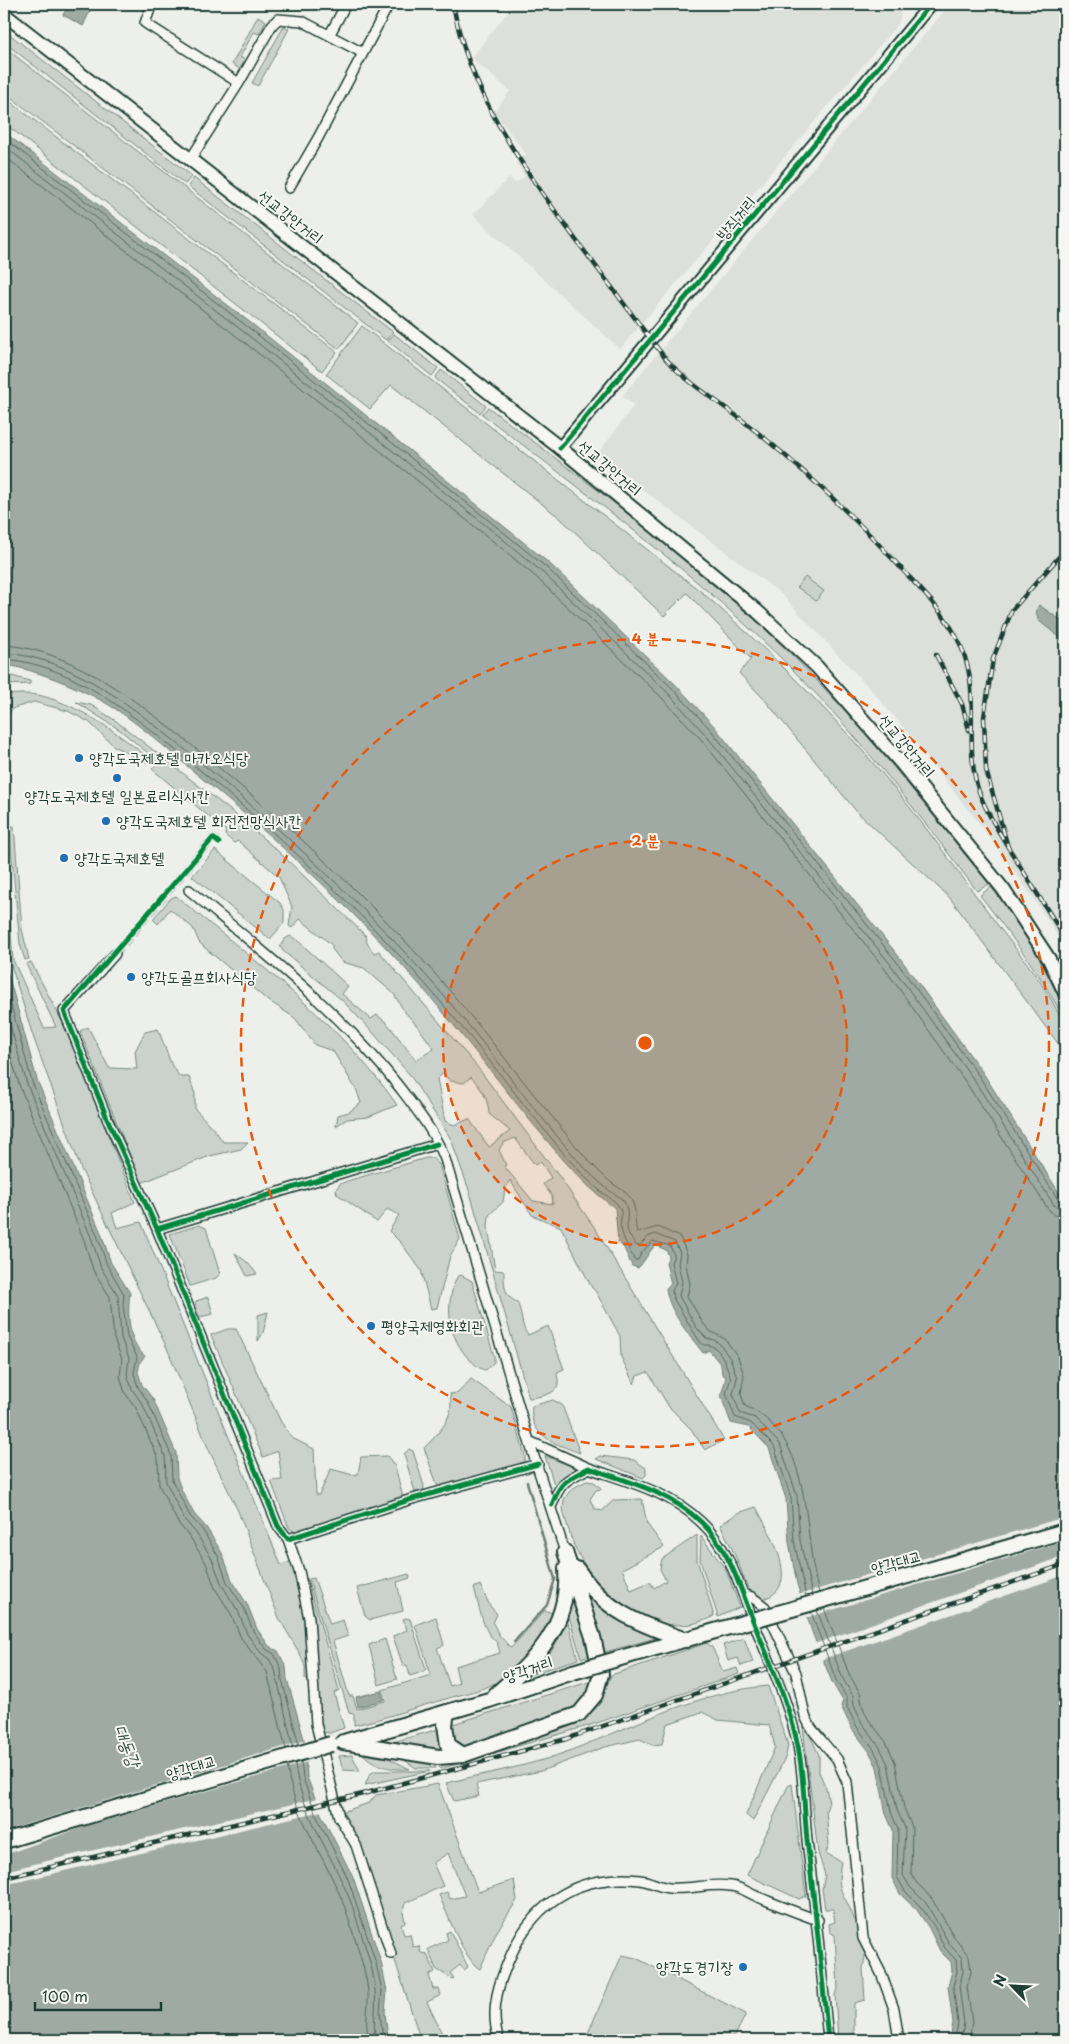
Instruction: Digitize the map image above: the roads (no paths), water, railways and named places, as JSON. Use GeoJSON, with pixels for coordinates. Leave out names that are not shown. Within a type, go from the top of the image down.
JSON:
{"type":"FeatureCollection","features":[{"type":"Feature","properties":{"kind":"main road","name":"선교강안거리"},"geometry":{"type":"LineString","coordinates":[[4,14],[560,448],[758,611],[817,667],[901,763],[1003,888],[1049,959],[1065,992]]}},
{"type":"Feature","properties":{"kind":"main road","name":"양각대교"},"geometry":{"type":"LineString","coordinates":[[736,1625],[1065,1531]]}},
{"type":"Feature","properties":{"kind":"main road"},"geometry":{"type":"LineString","coordinates":[[565,1552],[587,1585],[611,1607],[628,1618],[686,1640]]}},
{"type":"Feature","properties":{"kind":"main road"},"geometry":{"type":"LineString","coordinates":[[489,1700],[518,1675],[548,1642],[558,1623],[565,1599],[567,1578],[565,1552]]}},
{"type":"Feature","properties":{"kind":"main road"},"geometry":{"type":"LineString","coordinates":[[337,1743],[438,1757],[463,1755],[580,1714],[596,1695],[601,1674],[599,1659],[565,1552]]}},
{"type":"Feature","properties":{"kind":"main road","name":"양각거리"},"geometry":{"type":"LineString","coordinates":[[337,1743],[489,1700],[573,1672],[736,1625]]}},
{"type":"Feature","properties":{"kind":"main road"},"geometry":{"type":"LineString","coordinates":[[447,1712],[445,1726],[448,1745],[463,1755]]}},
{"type":"Feature","properties":{"kind":"main road","name":"양각대교"},"geometry":{"type":"LineString","coordinates":[[4,1841],[337,1743]]}},
{"type":"Feature","properties":{"kind":"street"},"geometry":{"type":"LineString","coordinates":[[152,4],[145,23],[239,83]]}},
{"type":"Feature","properties":{"kind":"street"},"geometry":{"type":"LineString","coordinates":[[330,34],[346,4]]}},
{"type":"Feature","properties":{"kind":"street"},"geometry":{"type":"LineString","coordinates":[[289,188],[389,4]]}},
{"type":"Feature","properties":{"kind":"street","name":"방직거리"},"geometry":{"type":"LineString","coordinates":[[560,448],[931,4]]}},
{"type":"Feature","properties":{"kind":"street"},"geometry":{"type":"LineString","coordinates":[[190,160],[239,83],[272,25],[278,19],[293,21],[297,19],[330,34],[363,53]]}},
{"type":"Feature","properties":{"kind":"street"},"geometry":{"type":"LineString","coordinates":[[188,890],[291,975],[340,1019],[392,1078],[438,1144],[445,1159],[529,1441],[552,1505],[565,1552]]}},
{"type":"Feature","properties":{"kind":"street"},"geometry":{"type":"LineString","coordinates":[[115,954],[64,1011],[107,1118],[157,1229],[274,1517],[288,1538],[299,1571],[309,1618],[316,1724],[339,1817],[356,1845],[390,1954]]}},
{"type":"Feature","properties":{"kind":"street"},"geometry":{"type":"LineString","coordinates":[[157,1229],[438,1144]]}},
{"type":"Feature","properties":{"kind":"street"},"geometry":{"type":"LineString","coordinates":[[529,1441],[589,1468],[667,1497],[687,1510],[717,1540],[743,1594],[785,1704],[798,1746],[818,1920],[828,2040]]}},
{"type":"Feature","properties":{"kind":"street"},"geometry":{"type":"LineString","coordinates":[[288,1538],[416,1498],[538,1464]]}},
{"type":"Feature","properties":{"kind":"street"},"geometry":{"type":"LineString","coordinates":[[552,1505],[561,1484],[569,1477],[589,1468]]}},
{"type":"Feature","properties":{"kind":"street"},"geometry":{"type":"LineString","coordinates":[[743,1594],[752,1596],[765,1607],[796,1673],[805,1716],[811,1728],[837,1759],[847,1782],[863,1938],[881,1973],[891,2000],[899,2040]]}},
{"type":"Feature","properties":{"kind":"street"},"geometry":{"type":"LineString","coordinates":[[498,2040],[494,2026],[494,2006],[502,1975],[514,1947],[530,1923],[550,1904],[572,1888],[612,1879],[642,1880],[669,1888],[731,1886],[818,1920]]}},
{"type":"Feature","properties":{"kind":"water"},"geometry":{"type":"Polygon","coordinates":[[[69,4],[76,4],[90,11],[83,26],[63,15],[69,4]]]}},
{"type":"Feature","properties":{"kind":"water"},"geometry":{"type":"Polygon","coordinates":[[[4,132],[256,327],[550,564],[675,684],[714,726],[900,958],[983,1073],[1065,1202],[1065,2040],[950,2040],[953,2023],[948,1986],[952,1971],[951,1962],[940,1951],[929,1928],[917,1910],[900,1894],[892,1878],[893,1830],[886,1814],[877,1767],[869,1751],[852,1729],[841,1706],[843,1701],[832,1682],[812,1632],[797,1584],[789,1542],[786,1499],[769,1448],[749,1427],[731,1423],[721,1396],[726,1377],[722,1374],[721,1365],[709,1350],[703,1353],[680,1323],[671,1306],[666,1288],[671,1284],[666,1262],[669,1256],[666,1250],[655,1245],[638,1268],[632,1266],[624,1248],[618,1242],[615,1208],[591,1188],[558,1154],[437,1005],[381,942],[321,882],[258,825],[150,735],[115,709],[68,684],[4,664],[4,132]]]}},
{"type":"Feature","properties":{"kind":"water"},"geometry":{"type":"Polygon","coordinates":[[[1039,605],[1065,623],[1065,642],[1038,620],[1036,611],[1039,605]]]}},
{"type":"Feature","properties":{"kind":"water","name":"대동강"},"geometry":{"type":"Polygon","coordinates":[[[4,959],[37,1080],[101,1233],[111,1263],[130,1293],[130,1327],[135,1343],[145,1356],[140,1362],[138,1372],[142,1385],[153,1399],[176,1453],[177,1478],[182,1491],[194,1514],[206,1527],[222,1553],[232,1580],[248,1606],[257,1629],[269,1646],[278,1651],[286,1667],[287,1679],[304,1739],[307,1777],[321,1814],[353,1877],[381,1962],[387,1991],[385,2012],[388,2040],[4,2040],[4,959]]]}},
{"type":"Feature","properties":{"kind":"water"},"geometry":{"type":"Polygon","coordinates":[[[381,1691],[383,1700],[358,1707],[356,1697],[381,1691]]]}},
{"type":"Feature","properties":{"kind":"waterway"},"geometry":{"type":"LineString","coordinates":[[514,1642],[547,1605],[555,1579],[527,1482]]}},
{"type":"Feature","properties":{"kind":"tunnel"},"geometry":{"type":"LineString","coordinates":[[115,954],[213,838],[219,843]]}},
{"type":"Feature","properties":{"kind":"railway"},"geometry":{"type":"LineString","coordinates":[[453,4],[461,37],[472,69],[485,99],[518,157],[556,213],[665,358],[702,391],[763,437],[824,490],[863,528],[929,599],[955,634],[964,653],[969,672],[973,763],[976,782],[994,824],[1008,847]]}},
{"type":"Feature","properties":{"kind":"railway"},"geometry":{"type":"LineString","coordinates":[[1065,550],[1012,610],[993,659],[984,717],[986,770],[1008,847],[1065,938]]}},
{"type":"Feature","properties":{"kind":"railway"},"geometry":{"type":"LineString","coordinates":[[936,655],[962,704],[969,730]]}},
{"type":"Feature","properties":{"kind":"railway"},"geometry":{"type":"LineString","coordinates":[[4,1878],[363,1794],[566,1739],[1065,1564]]}},
{"type":"Feature","properties":{"kind":"place","name":"양각도국제호텔 마카오식당"},"geometry":{"type":"Point","coordinates":[79,758]}},
{"type":"Feature","properties":{"kind":"place","name":"양각도국제호텔 일본료리식사칸"},"geometry":{"type":"Point","coordinates":[117,778]}},
{"type":"Feature","properties":{"kind":"place","name":"양각도국제호텔 회전전망식사칸"},"geometry":{"type":"Point","coordinates":[106,821]}},
{"type":"Feature","properties":{"kind":"place","name":"양각도국제호텔"},"geometry":{"type":"Point","coordinates":[64,858]}},
{"type":"Feature","properties":{"kind":"place","name":"양각도골프회사식당"},"geometry":{"type":"Point","coordinates":[131,977]}},
{"type":"Feature","properties":{"kind":"place","name":"평양국제영화회관"},"geometry":{"type":"Point","coordinates":[371,1326]}},
{"type":"Feature","properties":{"kind":"place","name":"양각도경기장"},"geometry":{"type":"Point","coordinates":[743,1967]}}]}
